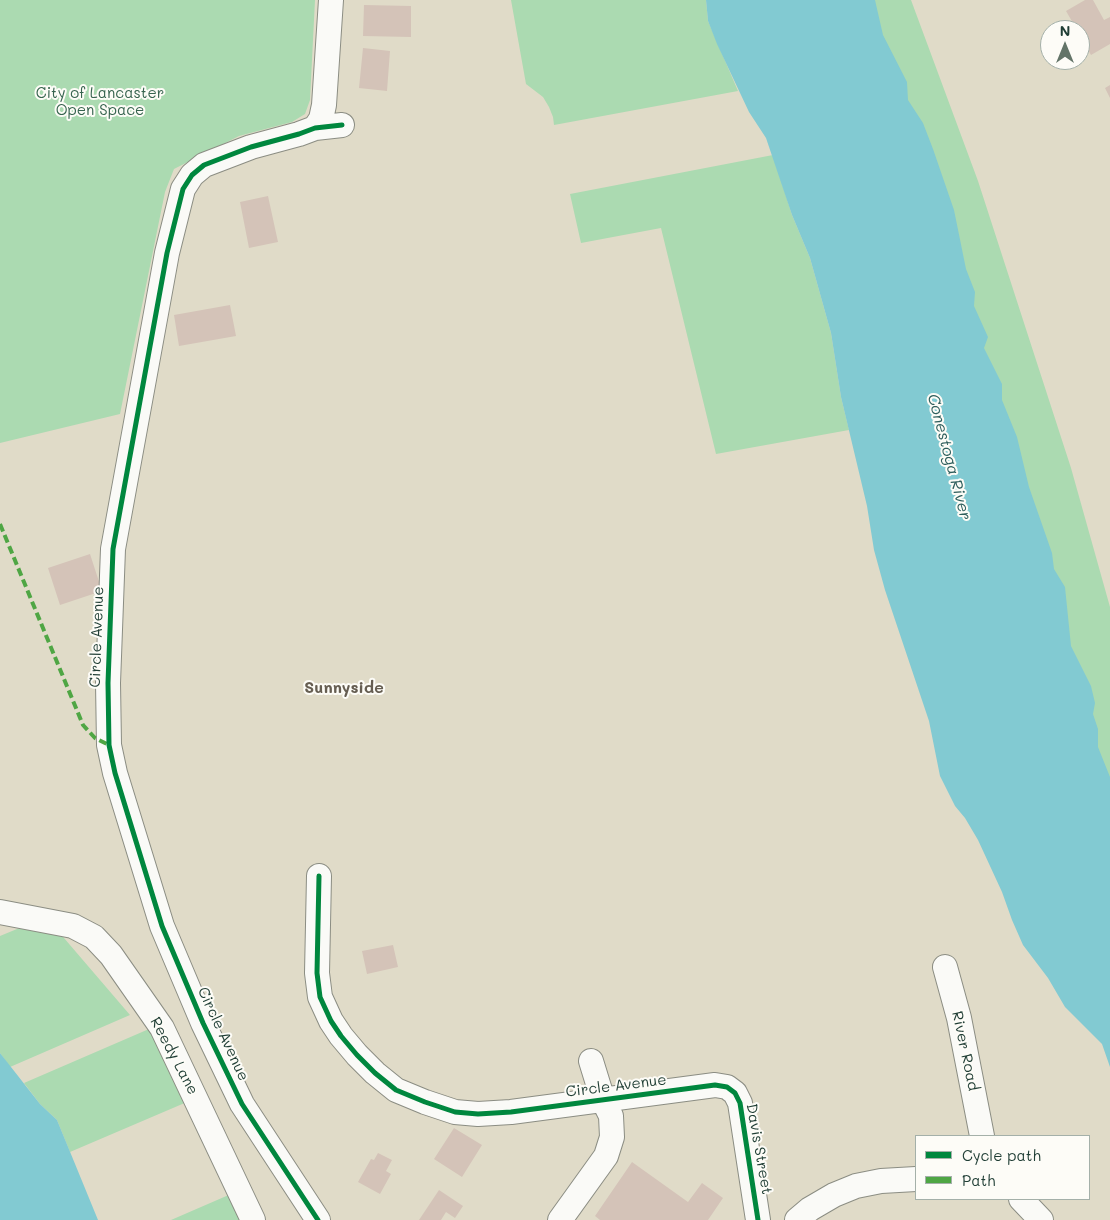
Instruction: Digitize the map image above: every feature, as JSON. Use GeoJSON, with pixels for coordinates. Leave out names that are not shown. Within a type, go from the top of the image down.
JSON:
{"type":"FeatureCollection","features":[{"type":"Feature","properties":{"kind":"street"},"geometry":{"type":"LineString","coordinates":[[315,128],[321,119],[324,106],[331,0]]}},
{"type":"Feature","properties":{"kind":"street","name":"Circle Avenue"},"geometry":{"type":"LineString","coordinates":[[318,1220],[242,1104],[202,1024],[162,926],[109,745],[108,683],[113,549],[167,253],[183,189],[192,175],[204,165],[251,147],[315,128],[342,124]]}},
{"type":"Feature","properties":{"kind":"street","name":"Circle Avenue"},"geometry":{"type":"LineString","coordinates":[[319,876],[317,973],[320,996],[331,1021],[341,1036],[375,1073],[396,1090],[455,1112],[478,1114],[511,1112],[715,1085],[727,1087]]}},
{"type":"Feature","properties":{"kind":"street","name":"Reedy Lane"},"geometry":{"type":"LineString","coordinates":[[0,912],[73,926],[94,938],[111,955],[162,1028],[253,1220]]}},
{"type":"Feature","properties":{"kind":"street","name":"River Road"},"geometry":{"type":"LineString","coordinates":[[945,967],[959,1018],[982,1135]]}},
{"type":"Feature","properties":{"kind":"street"},"geometry":{"type":"LineString","coordinates":[[560,1220],[606,1156],[612,1137],[610,1116],[591,1061]]}},
{"type":"Feature","properties":{"kind":"street","name":"Davis Street"},"geometry":{"type":"LineString","coordinates":[[727,1087],[735,1093],[740,1103],[758,1220]]}},
{"type":"Feature","properties":{"kind":"street"},"geometry":{"type":"LineString","coordinates":[[797,1220],[810,1209],[834,1195],[856,1186],[881,1181],[915,1179]]}},
{"type":"Feature","properties":{"kind":"street"},"geometry":{"type":"LineString","coordinates":[[1022,1200],[1041,1220]]}},
{"type":"Feature","properties":{"kind":"green space","name":"City of Lancaster Open Space"},"geometry":{"type":"Polygon","coordinates":[[[0,0],[315,0],[310,100],[305,114],[292,122],[239,136],[174,169],[165,192],[120,414],[0,443],[0,0]]]}},
{"type":"Feature","properties":{"kind":"green space"},"geometry":{"type":"Polygon","coordinates":[[[511,0],[706,0],[708,21],[738,91],[554,125],[553,117],[543,97],[526,84],[511,0]]]}},
{"type":"Feature","properties":{"kind":"green space"},"geometry":{"type":"Polygon","coordinates":[[[818,0],[911,0],[978,181],[1071,468],[1110,607],[1110,857],[818,0]]]}},
{"type":"Feature","properties":{"kind":"green space"},"geometry":{"type":"Polygon","coordinates":[[[773,155],[792,215],[810,258],[831,333],[841,397],[849,430],[716,454],[661,228],[581,243],[570,194],[773,155]]]}},
{"type":"Feature","properties":{"kind":"green space"},"geometry":{"type":"Polygon","coordinates":[[[46,917],[130,1015],[10,1067],[0,1053],[0,936],[46,917]]]}},
{"type":"Feature","properties":{"kind":"green space"},"geometry":{"type":"Polygon","coordinates":[[[149,1029],[187,1102],[70,1152],[57,1120],[40,1104],[24,1083],[149,1029]]]}},
{"type":"Feature","properties":{"kind":"green space"},"geometry":{"type":"Polygon","coordinates":[[[231,1194],[244,1220],[171,1220],[231,1194]]]}},
{"type":"Feature","properties":{"kind":"water","name":"Conestoga River"},"geometry":{"type":"Polygon","coordinates":[[[706,0],[875,0],[883,35],[907,82],[908,100],[923,123],[933,149],[954,210],[966,269],[975,292],[974,306],[988,337],[984,348],[1002,384],[1002,400],[1017,437],[1029,487],[1052,553],[1054,569],[1065,587],[1071,646],[1091,686],[1095,703],[1093,714],[1098,729],[1098,747],[1110,777],[1110,1067],[1102,1044],[1065,1007],[1048,978],[1023,945],[1002,892],[978,840],[965,818],[955,806],[940,776],[929,721],[885,590],[874,550],[867,506],[841,397],[831,333],[810,258],[792,215],[766,138],[749,112],[717,44],[708,21],[706,0]]]}},
{"type":"Feature","properties":{"kind":"water"},"geometry":{"type":"Polygon","coordinates":[[[0,1053],[40,1104],[57,1120],[98,1220],[0,1220],[0,1053]]]}},
{"type":"Feature","properties":{"kind":"building"},"geometry":{"type":"Polygon","coordinates":[[[1085,0],[1093,0],[1104,20],[1110,17],[1110,44],[1091,55],[1090,20],[1071,20],[1066,11],[1085,0]]]}},
{"type":"Feature","properties":{"kind":"building"},"geometry":{"type":"Polygon","coordinates":[[[364,5],[411,6],[411,37],[363,36],[364,5]]]}},
{"type":"Feature","properties":{"kind":"building"},"geometry":{"type":"Polygon","coordinates":[[[363,48],[390,51],[387,91],[359,88],[363,48]]]}},
{"type":"Feature","properties":{"kind":"building"},"geometry":{"type":"Polygon","coordinates":[[[1110,85],[1110,98],[1105,88],[1110,85]]]}},
{"type":"Feature","properties":{"kind":"building"},"geometry":{"type":"Polygon","coordinates":[[[268,196],[278,242],[249,248],[240,202],[268,196]]]}},
{"type":"Feature","properties":{"kind":"building"},"geometry":{"type":"Polygon","coordinates":[[[230,305],[236,336],[179,346],[174,315],[230,305]]]}},
{"type":"Feature","properties":{"kind":"building"},"geometry":{"type":"Polygon","coordinates":[[[90,554],[102,591],[60,605],[48,568],[90,554]]]}},
{"type":"Feature","properties":{"kind":"building"},"geometry":{"type":"Polygon","coordinates":[[[393,945],[398,967],[367,974],[362,951],[393,945]]]}},
{"type":"Feature","properties":{"kind":"building"},"geometry":{"type":"Polygon","coordinates":[[[454,1128],[482,1145],[462,1177],[434,1159],[454,1128]]]}},
{"type":"Feature","properties":{"kind":"building"},"geometry":{"type":"Polygon","coordinates":[[[378,1153],[392,1160],[386,1171],[391,1174],[380,1194],[358,1182],[371,1159],[374,1160],[378,1153]]]}},
{"type":"Feature","properties":{"kind":"building"},"geometry":{"type":"Polygon","coordinates":[[[632,1162],[688,1202],[702,1183],[723,1198],[708,1220],[600,1220],[595,1216],[632,1162]]]}},
{"type":"Feature","properties":{"kind":"building"},"geometry":{"type":"Polygon","coordinates":[[[439,1190],[463,1206],[455,1218],[446,1212],[441,1220],[419,1220],[439,1190]]]}},
{"type":"Feature","properties":{"kind":"marked path"},"geometry":{"type":"LineString","coordinates":[[0,524],[83,725],[95,738],[109,745]]}},
{"type":"Feature","properties":{"kind":"cycle path"},"geometry":{"type":"LineString","coordinates":[[318,1220],[242,1104],[203,1023],[162,926],[115,773],[109,745],[108,683],[113,549],[167,253],[183,189],[192,175],[204,165],[251,147],[315,128],[342,125]]}},
{"type":"Feature","properties":{"kind":"cycle path"},"geometry":{"type":"LineString","coordinates":[[319,876],[317,973],[320,997],[331,1021],[341,1036],[375,1073],[396,1090],[455,1112],[478,1114],[511,1112],[715,1085],[727,1087],[735,1093],[740,1103],[758,1220]]}},
{"type":"Feature","properties":{"kind":"district","name":"Sunnyside"},"geometry":{"type":"Point","coordinates":[344,688]}}]}
